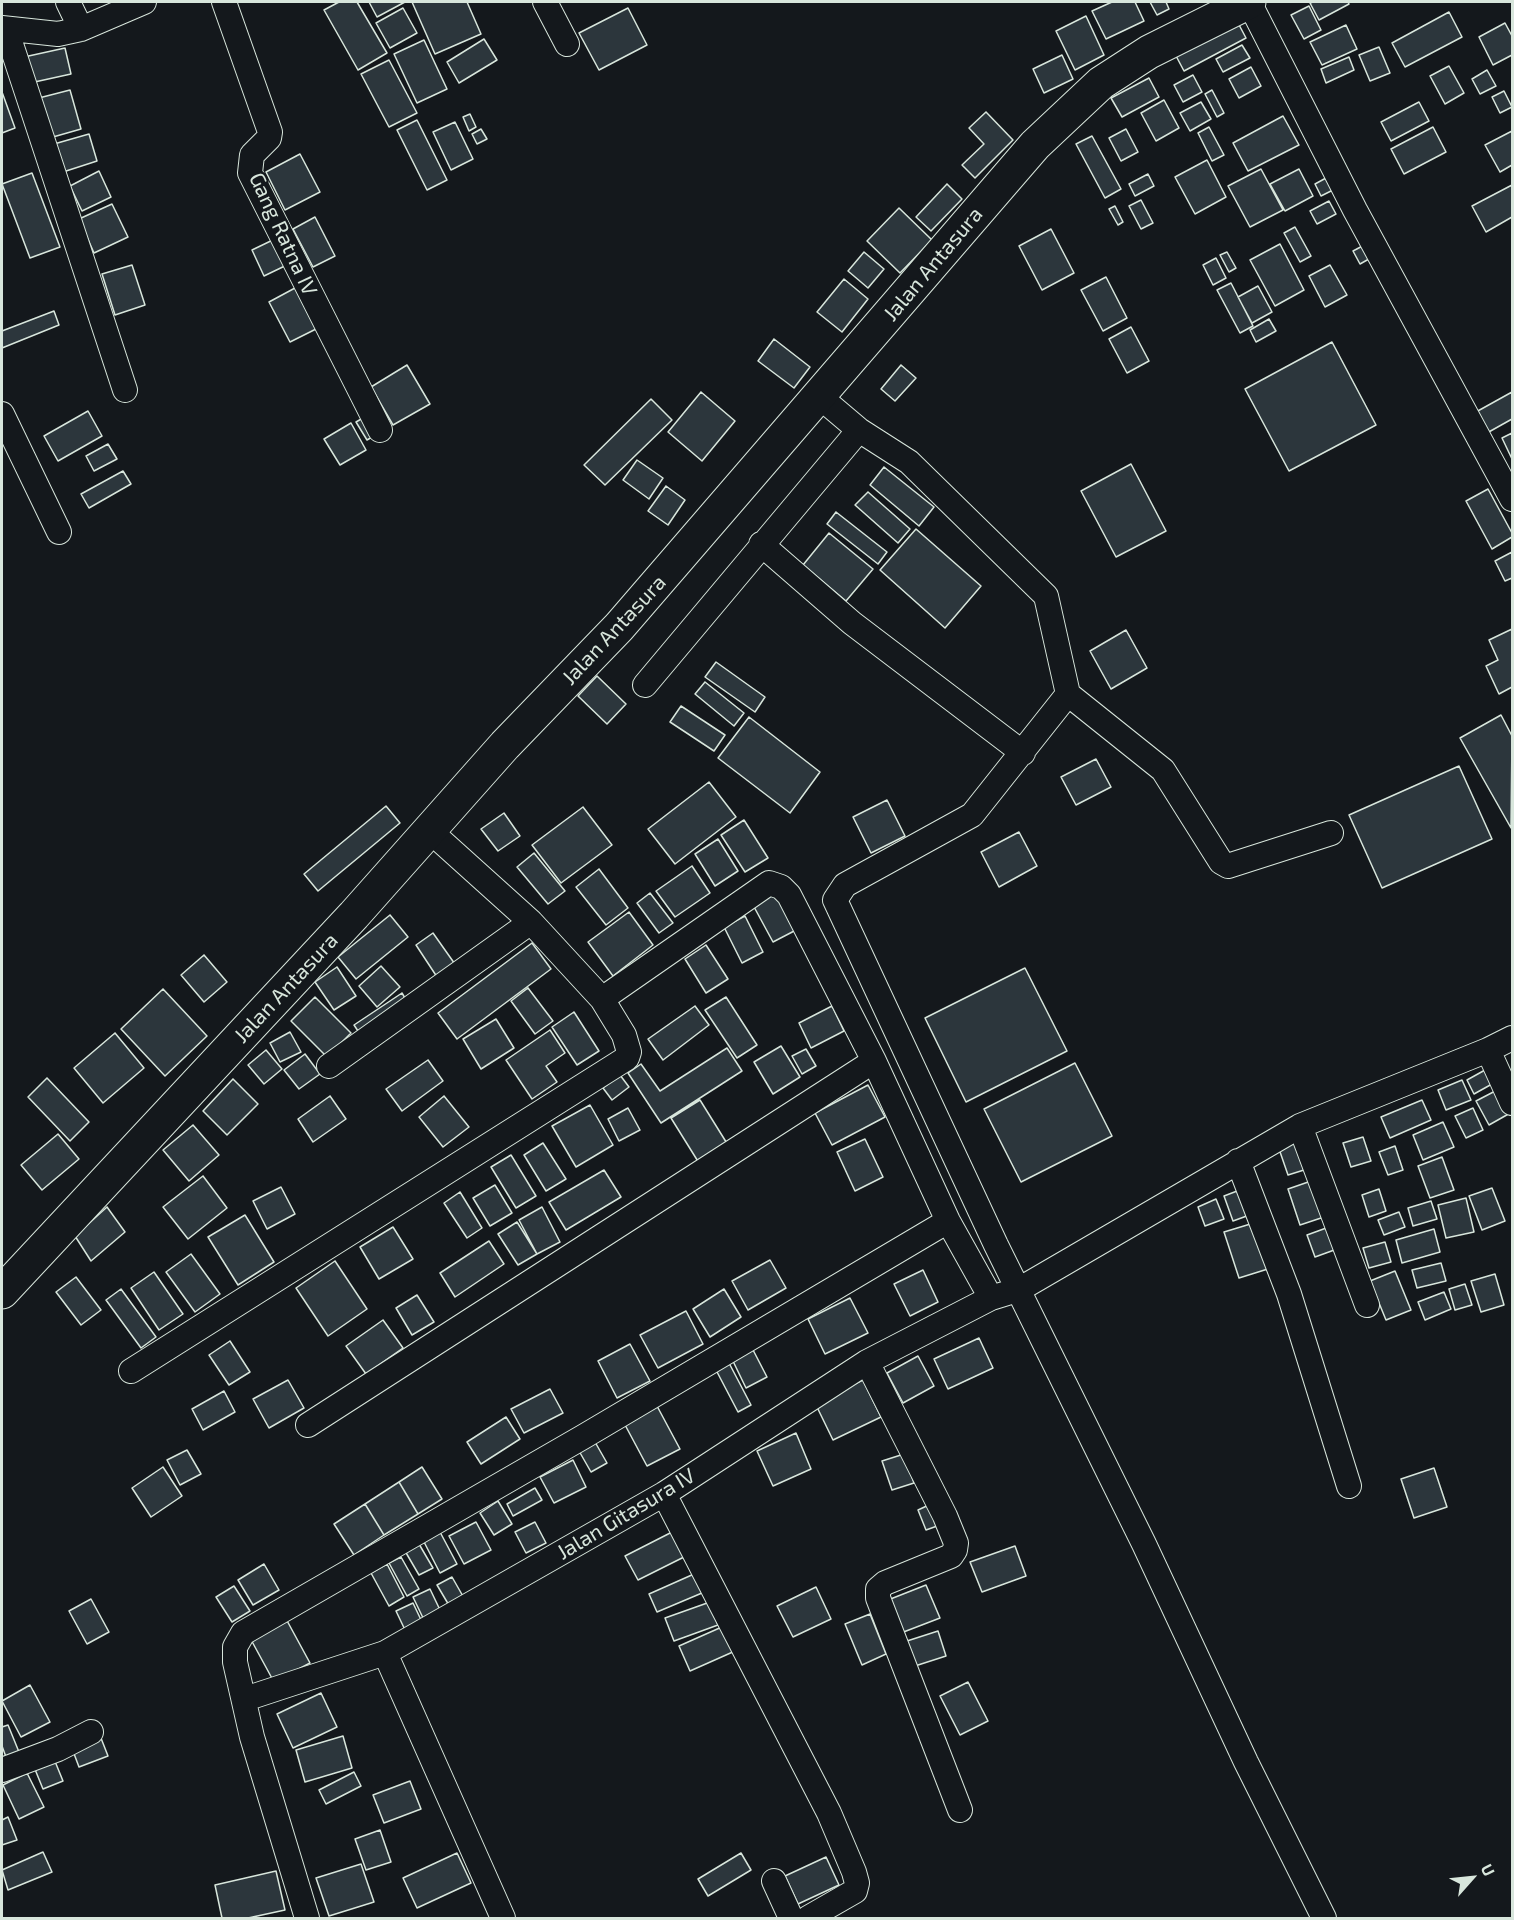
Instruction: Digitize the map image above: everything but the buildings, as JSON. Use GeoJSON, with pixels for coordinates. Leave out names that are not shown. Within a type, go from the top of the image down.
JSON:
{"type":"FeatureCollection","features":[{"type":"Feature","properties":{"kind":"main road","name":"Jalan Antasura"},"geometry":{"type":"LineString","coordinates":[[2,1292],[430,831],[505,746],[619,627],[820,398],[1020,162],[1073,107],[1101,83],[1149,52],[1249,2]]}},
{"type":"Feature","properties":{"kind":"street"},"geometry":{"type":"LineString","coordinates":[[68,2],[81,29]]}},
{"type":"Feature","properties":{"kind":"street"},"geometry":{"type":"LineString","coordinates":[[125,390],[4,29],[58,34],[81,29],[144,2]]}},
{"type":"Feature","properties":{"kind":"street","name":"Gang Ratna IV"},"geometry":{"type":"LineString","coordinates":[[224,2],[270,132],[252,155],[250,173],[380,430]]}},
{"type":"Feature","properties":{"kind":"street"},"geometry":{"type":"LineString","coordinates":[[545,2],[567,44]]}},
{"type":"Feature","properties":{"kind":"street"},"geometry":{"type":"LineString","coordinates":[[1249,2],[1354,210],[1512,499]]}},
{"type":"Feature","properties":{"kind":"street"},"geometry":{"type":"LineString","coordinates":[[820,398],[859,430],[909,462],[1046,596],[1068,693],[1163,770],[1221,862],[1228,866],[1331,832]]}},
{"type":"Feature","properties":{"kind":"street"},"geometry":{"type":"LineString","coordinates":[[2,414],[59,532]]}},
{"type":"Feature","properties":{"kind":"street"},"geometry":{"type":"LineString","coordinates":[[645,685],[859,430]]}},
{"type":"Feature","properties":{"kind":"street"},"geometry":{"type":"LineString","coordinates":[[761,544],[852,623],[1023,753]]}},
{"type":"Feature","properties":{"kind":"street"},"geometry":{"type":"LineString","coordinates":[[1068,693],[972,815],[845,885],[835,900],[996,1245],[1020,1289],[1144,1544],[1246,1762],[1324,1918]]}},
{"type":"Feature","properties":{"kind":"street"},"geometry":{"type":"LineString","coordinates":[[131,1371],[627,1058],[629,1053],[624,1035],[602,999],[531,921],[430,831]]}},
{"type":"Feature","properties":{"kind":"street"},"geometry":{"type":"LineString","coordinates":[[602,999],[769,884],[781,887],[789,896],[874,1061],[948,1221],[991,1298]]}},
{"type":"Feature","properties":{"kind":"street"},"geometry":{"type":"LineString","coordinates":[[329,1066],[531,921]]}},
{"type":"Feature","properties":{"kind":"street","name":"Jalan Gitasura IV"},"geometry":{"type":"LineString","coordinates":[[245,1699],[385,1653],[664,1494],[867,1362],[991,1298],[1020,1289],[1300,1126],[1488,1050],[1512,1038]]}},
{"type":"Feature","properties":{"kind":"street"},"geometry":{"type":"LineString","coordinates":[[1488,1050],[1512,1103]]}},
{"type":"Feature","properties":{"kind":"street"},"geometry":{"type":"LineString","coordinates":[[308,1425],[874,1061]]}},
{"type":"Feature","properties":{"kind":"street"},"geometry":{"type":"LineString","coordinates":[[1300,1126],[1367,1305]]}},
{"type":"Feature","properties":{"kind":"street"},"geometry":{"type":"LineString","coordinates":[[1239,1161],[1289,1294],[1349,1486]]}},
{"type":"Feature","properties":{"kind":"street"},"geometry":{"type":"LineString","coordinates":[[307,1918],[252,1737],[235,1662],[235,1647],[243,1633],[261,1620],[583,1437],[948,1221]]}},
{"type":"Feature","properties":{"kind":"street"},"geometry":{"type":"LineString","coordinates":[[867,1362],[945,1516],[956,1543],[956,1550],[951,1556],[885,1583],[878,1589],[878,1598],[960,1810]]}},
{"type":"Feature","properties":{"kind":"street"},"geometry":{"type":"LineString","coordinates":[[664,1494],[829,1813],[854,1872],[857,1883],[855,1891],[808,1918]]}},
{"type":"Feature","properties":{"kind":"street"},"geometry":{"type":"LineString","coordinates":[[385,1653],[503,1918]]}},
{"type":"Feature","properties":{"kind":"street"},"geometry":{"type":"LineString","coordinates":[[2,1770],[58,1749],[90,1732]]}},
{"type":"Feature","properties":{"kind":"street"},"geometry":{"type":"LineString","coordinates":[[774,1881],[791,1918]]}}]}
